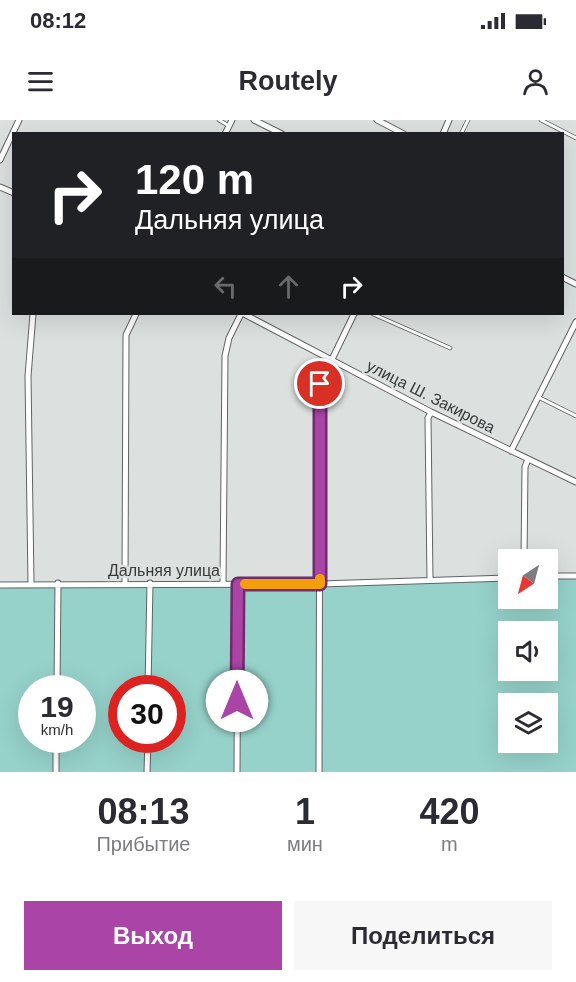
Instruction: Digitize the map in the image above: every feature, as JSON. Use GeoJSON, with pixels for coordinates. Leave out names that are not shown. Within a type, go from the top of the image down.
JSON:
{"type":"FeatureCollection","features":[{"type":"Feature","properties":{"kind":"street"},"geometry":{"type":"LineString","coordinates":[[254,120],[278,132]]}},
{"type":"Feature","properties":{"kind":"street"},"geometry":{"type":"LineString","coordinates":[[377,120],[400,132]]}},
{"type":"Feature","properties":{"kind":"street"},"geometry":{"type":"LineString","coordinates":[[0,160],[12,135]]}},
{"type":"Feature","properties":{"kind":"street"},"geometry":{"type":"LineString","coordinates":[[31,583],[28,376],[33,315]]}},
{"type":"Feature","properties":{"kind":"street"},"geometry":{"type":"LineString","coordinates":[[125,583],[126,335],[136,315]]}},
{"type":"Feature","properties":{"kind":"street"},"geometry":{"type":"LineString","coordinates":[[223,584],[225,356],[229,338],[242,315]]}},
{"type":"Feature","properties":{"kind":"street","name":"улица Ш. Закирова"},"geometry":{"type":"LineString","coordinates":[[245,315],[431,412],[576,482]]}},
{"type":"Feature","properties":{"kind":"street"},"geometry":{"type":"LineString","coordinates":[[319,772],[320,384],[353,315]]}},
{"type":"Feature","properties":{"kind":"street"},"geometry":{"type":"LineString","coordinates":[[511,451],[576,322]]}},
{"type":"Feature","properties":{"kind":"street"},"geometry":{"type":"LineString","coordinates":[[430,580],[428,417],[431,412]]}},
{"type":"Feature","properties":{"kind":"street"},"geometry":{"type":"LineString","coordinates":[[524,549],[525,467],[528,459]]}},
{"type":"Feature","properties":{"kind":"street"},"geometry":{"type":"LineString","coordinates":[[558,576],[576,576]]}},
{"type":"Feature","properties":{"kind":"street","name":"Дальняя улица"},"geometry":{"type":"LineString","coordinates":[[0,585],[31,583],[320,584],[498,578]]}},
{"type":"Feature","properties":{"kind":"street"},"geometry":{"type":"LineString","coordinates":[[57,675],[58,583]]}},
{"type":"Feature","properties":{"kind":"street"},"geometry":{"type":"LineString","coordinates":[[148,675],[150,584]]}},
{"type":"Feature","properties":{"kind":"street"},"geometry":{"type":"LineString","coordinates":[[237,772],[238,584]]}},
{"type":"Feature","properties":{"kind":"street"},"geometry":{"type":"LineString","coordinates":[[56,753],[56,772]]}},
{"type":"Feature","properties":{"kind":"street"},"geometry":{"type":"LineString","coordinates":[[147,753],[147,772]]}},
{"type":"Feature","properties":{"kind":"lane"},"geometry":{"type":"LineString","coordinates":[[219,120],[231,123]]}},
{"type":"Feature","properties":{"kind":"lane"},"geometry":{"type":"LineString","coordinates":[[541,120],[576,138]]}},
{"type":"Feature","properties":{"kind":"lane"},"geometry":{"type":"LineString","coordinates":[[376,315],[450,348]]}},
{"type":"Feature","properties":{"kind":"lane"},"geometry":{"type":"LineString","coordinates":[[538,397],[576,416]]}},
{"type":"Feature","properties":{"kind":"shaded area"},"geometry":{"type":"Polygon","coordinates":[[[576,576],[576,772],[0,772],[0,587],[252,587],[498,578],[498,609],[558,609],[558,577],[576,576]]]}},
{"type":"Feature","properties":{"kind":"slow traffic"},"geometry":{"type":"LineString","coordinates":[[245,584],[320,584],[320,579]]}},
{"type":"Feature","properties":{"kind":"route"},"geometry":{"type":"LineString","coordinates":[[237,701],[238,584],[320,584],[320,384]]}}]}
